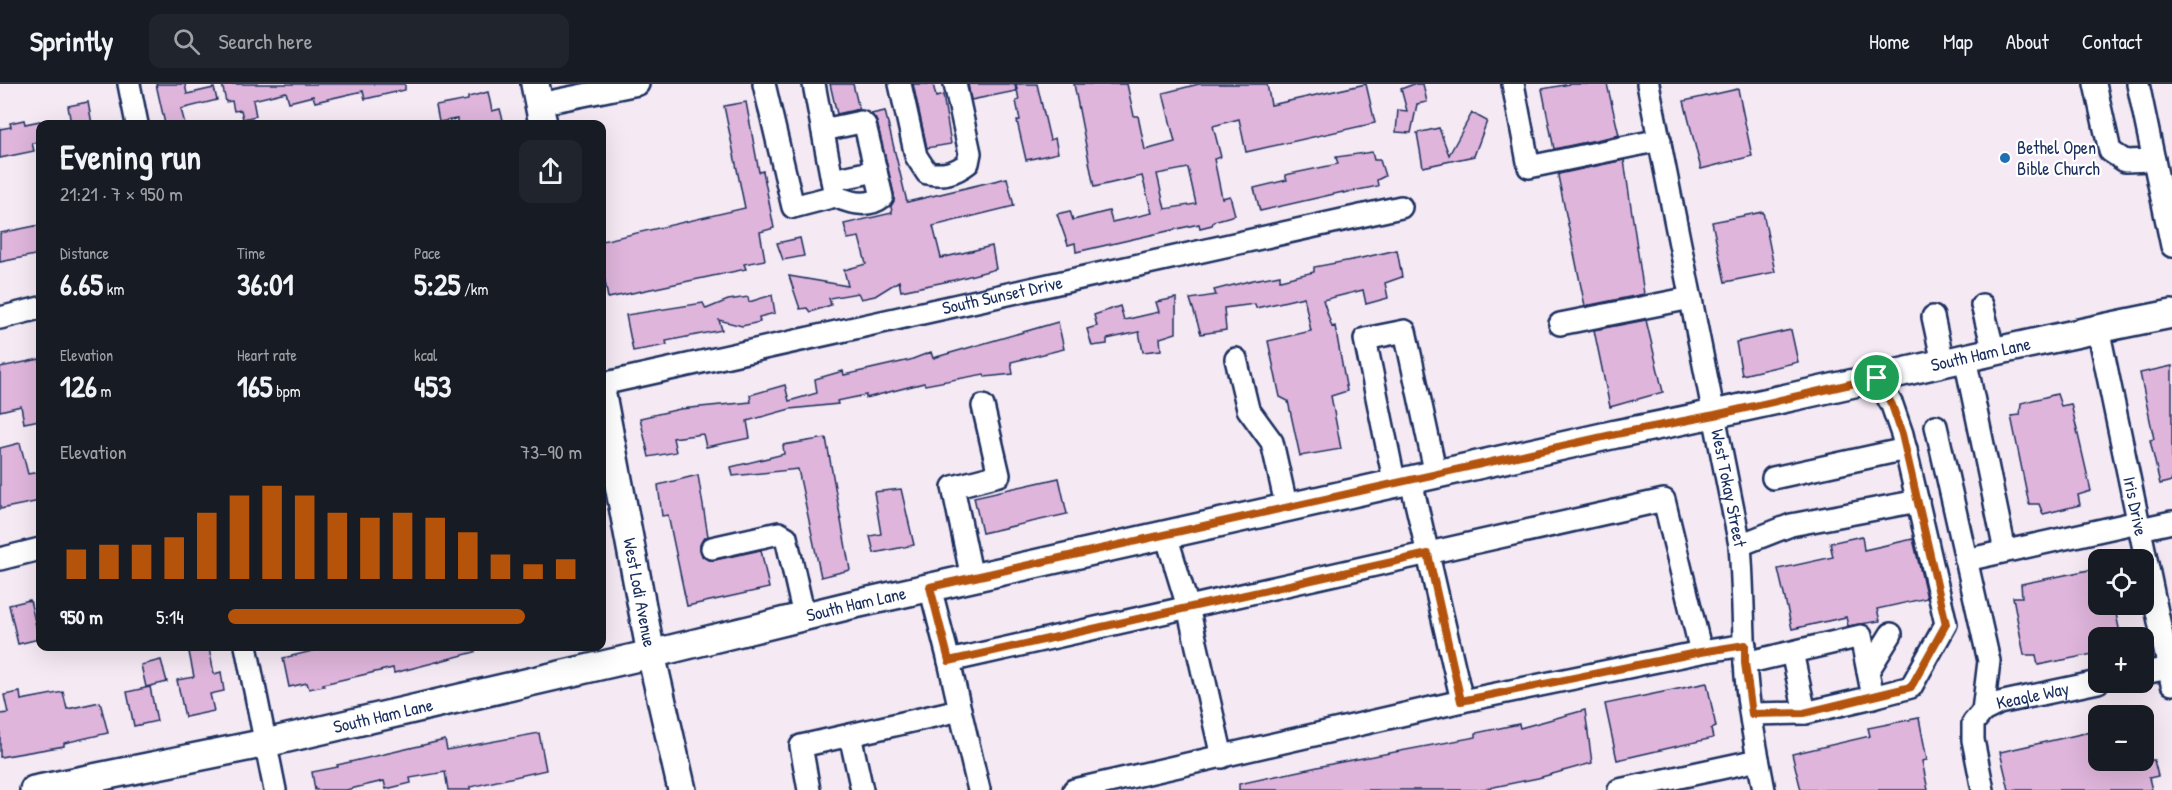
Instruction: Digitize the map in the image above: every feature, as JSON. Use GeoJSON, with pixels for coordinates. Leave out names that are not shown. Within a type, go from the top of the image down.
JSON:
{"type":"FeatureCollection","features":[{"type":"Feature","properties":{"kind":"main road","name":"South Ham Lane"},"geometry":{"type":"LineString","coordinates":[[34,790],[266,743],[930,587],[1616,434],[1715,415],[2098,328],[2172,314]]}},
{"type":"Feature","properties":{"kind":"main road","name":"West Lodi Avenue"},"geometry":{"type":"LineString","coordinates":[[606,435],[651,654],[682,790]]}},
{"type":"Feature","properties":{"kind":"street"},"geometry":{"type":"LineString","coordinates":[[129,84],[136,120]]}},
{"type":"Feature","properties":{"kind":"street"},"geometry":{"type":"LineString","coordinates":[[539,104],[638,84]]}},
{"type":"Feature","properties":{"kind":"street"},"geometry":{"type":"LineString","coordinates":[[764,84],[793,207],[876,171]]}},
{"type":"Feature","properties":{"kind":"street"},"geometry":{"type":"LineString","coordinates":[[814,84],[834,188],[850,203],[876,201],[882,197],[865,125],[861,122],[823,130]]}},
{"type":"Feature","properties":{"kind":"street"},"geometry":{"type":"LineString","coordinates":[[900,84],[916,156],[927,173],[938,175],[956,172],[968,163],[970,153],[955,84]]}},
{"type":"Feature","properties":{"kind":"street"},"geometry":{"type":"LineString","coordinates":[[1513,84],[1529,167],[1660,140]]}},
{"type":"Feature","properties":{"kind":"street","name":"West Tokay Street"},"geometry":{"type":"LineString","coordinates":[[1648,84],[1740,545],[1745,654],[1764,790]]}},
{"type":"Feature","properties":{"kind":"street"},"geometry":{"type":"LineString","coordinates":[[2095,84],[2110,151],[2125,161],[2154,160]]}},
{"type":"Feature","properties":{"kind":"street"},"geometry":{"type":"LineString","coordinates":[[2138,84],[2172,242]]}},
{"type":"Feature","properties":{"kind":"street","name":"South Sunset Drive"},"geometry":{"type":"LineString","coordinates":[[606,383],[1401,207]]}},
{"type":"Feature","properties":{"kind":"street"},"geometry":{"type":"LineString","coordinates":[[1560,324],[1690,298]]}},
{"type":"Feature","properties":{"kind":"street"},"geometry":{"type":"LineString","coordinates":[[1982,305],[1994,352]]}},
{"type":"Feature","properties":{"kind":"street"},"geometry":{"type":"LineString","coordinates":[[0,318],[36,309]]}},
{"type":"Feature","properties":{"kind":"street"},"geometry":{"type":"LineString","coordinates":[[1933,317],[1954,361],[2005,551]]}},
{"type":"Feature","properties":{"kind":"street","name":"Iris Drive"},"geometry":{"type":"LineString","coordinates":[[2098,328],[2170,676]]}},
{"type":"Feature","properties":{"kind":"street"},"geometry":{"type":"LineString","coordinates":[[1414,480],[1365,339],[1405,331],[1414,480],[1461,701]]}},
{"type":"Feature","properties":{"kind":"street"},"geometry":{"type":"LineString","coordinates":[[1236,359],[1248,409],[1272,442],[1287,509]]}},
{"type":"Feature","properties":{"kind":"street"},"geometry":{"type":"LineString","coordinates":[[1752,714],[1804,713],[1911,687],[1946,624],[1904,441],[1892,405],[1877,378]]}},
{"type":"Feature","properties":{"kind":"street"},"geometry":{"type":"LineString","coordinates":[[972,578],[953,487],[999,476],[983,406]]}},
{"type":"Feature","properties":{"kind":"street"},"geometry":{"type":"LineString","coordinates":[[1936,426],[1989,662],[1983,711]]}},
{"type":"Feature","properties":{"kind":"street"},"geometry":{"type":"LineString","coordinates":[[1773,478],[1904,441]]}},
{"type":"Feature","properties":{"kind":"street"},"geometry":{"type":"LineString","coordinates":[[949,661],[1664,500],[1701,652]]}},
{"type":"Feature","properties":{"kind":"street"},"geometry":{"type":"LineString","coordinates":[[1740,545],[1791,525],[1918,501]]}},
{"type":"Feature","properties":{"kind":"street"},"geometry":{"type":"LineString","coordinates":[[1966,560],[2139,525],[2172,522]]}},
{"type":"Feature","properties":{"kind":"street"},"geometry":{"type":"LineString","coordinates":[[712,548],[779,534],[786,537],[804,616]]}},
{"type":"Feature","properties":{"kind":"street"},"geometry":{"type":"LineString","coordinates":[[1166,535],[1188,608],[1222,757]]}},
{"type":"Feature","properties":{"kind":"street"},"geometry":{"type":"LineString","coordinates":[[0,559],[36,550]]}},
{"type":"Feature","properties":{"kind":"street"},"geometry":{"type":"LineString","coordinates":[[930,587],[979,790]]}},
{"type":"Feature","properties":{"kind":"street"},"geometry":{"type":"LineString","coordinates":[[1868,671],[1891,634]]}},
{"type":"Feature","properties":{"kind":"street"},"geometry":{"type":"LineString","coordinates":[[1074,790],[1461,701],[1701,652],[1745,654],[1792,652],[1862,636],[1873,697]]}},
{"type":"Feature","properties":{"kind":"street"},"geometry":{"type":"LineString","coordinates":[[247,651],[275,790]]}},
{"type":"Feature","properties":{"kind":"street"},"geometry":{"type":"LineString","coordinates":[[1792,652],[1804,713]]}},
{"type":"Feature","properties":{"kind":"street"},"geometry":{"type":"LineString","coordinates":[[2154,674],[2170,676]]}},
{"type":"Feature","properties":{"kind":"street","name":"Keagle Way"},"geometry":{"type":"LineString","coordinates":[[1983,790],[1972,723],[1983,711],[1999,702],[2088,684]]}},
{"type":"Feature","properties":{"kind":"street"},"geometry":{"type":"LineString","coordinates":[[809,790],[801,747],[960,710]]}},
{"type":"Feature","properties":{"kind":"street"},"geometry":{"type":"LineString","coordinates":[[850,735],[862,790]]}},
{"type":"Feature","properties":{"kind":"street"},"geometry":{"type":"LineString","coordinates":[[1619,790],[1758,760]]}},
{"type":"Feature","properties":{"kind":"building"},"geometry":{"type":"Polygon","coordinates":[[[156,84],[185,84],[187,94],[214,88],[217,100],[181,109],[184,120],[164,120],[156,84]]]}},
{"type":"Feature","properties":{"kind":"building"},"geometry":{"type":"Polygon","coordinates":[[[222,84],[405,84],[405,90],[365,99],[363,91],[315,102],[313,96],[289,102],[286,92],[253,100],[256,116],[243,119],[241,110],[234,111],[232,101],[226,102],[222,84]]]}},
{"type":"Feature","properties":{"kind":"building"},"geometry":{"type":"Polygon","coordinates":[[[830,84],[853,84],[859,109],[837,114],[830,84]]]}},
{"type":"Feature","properties":{"kind":"building"},"geometry":{"type":"Polygon","coordinates":[[[913,84],[933,84],[936,97],[943,95],[951,144],[927,148],[913,84]]]}},
{"type":"Feature","properties":{"kind":"building"},"geometry":{"type":"Polygon","coordinates":[[[968,84],[1015,84],[1016,91],[971,100],[968,84]]]}},
{"type":"Feature","properties":{"kind":"building"},"geometry":{"type":"Polygon","coordinates":[[[1016,84],[1037,84],[1050,140],[1055,138],[1058,153],[1026,160],[1017,121],[1020,120],[1016,101],[1019,100],[1016,84]]]}},
{"type":"Feature","properties":{"kind":"building"},"geometry":{"type":"Polygon","coordinates":[[[1074,84],[1127,84],[1134,116],[1138,116],[1145,150],[1175,142],[1163,93],[1199,84],[1267,84],[1271,105],[1366,84],[1375,123],[1246,152],[1239,119],[1213,126],[1221,157],[1214,159],[1222,198],[1230,196],[1235,215],[1214,221],[1212,225],[1200,228],[1199,224],[1076,252],[1075,243],[1068,245],[1057,214],[1070,211],[1073,220],[1109,211],[1112,222],[1152,213],[1142,176],[1094,187],[1074,84]],[[1188,168],[1157,174],[1165,209],[1196,204],[1188,168]]]}},
{"type":"Feature","properties":{"kind":"building"},"geometry":{"type":"Polygon","coordinates":[[[1414,84],[1423,84],[1427,102],[1417,104],[1411,133],[1396,132],[1398,110],[1407,111],[1401,89],[1414,84]]]}},
{"type":"Feature","properties":{"kind":"building"},"geometry":{"type":"Polygon","coordinates":[[[1570,84],[1607,84],[1619,135],[1554,149],[1542,89],[1570,84]]]}},
{"type":"Feature","properties":{"kind":"building"},"geometry":{"type":"Polygon","coordinates":[[[1738,89],[1752,156],[1701,169],[1684,101],[1738,89]]]}},
{"type":"Feature","properties":{"kind":"building"},"geometry":{"type":"Polygon","coordinates":[[[488,92],[492,111],[500,109],[503,120],[439,120],[436,106],[468,100],[468,97],[488,92]]]}},
{"type":"Feature","properties":{"kind":"building"},"geometry":{"type":"Polygon","coordinates":[[[88,102],[91,120],[70,120],[68,106],[88,102]]]}},
{"type":"Feature","properties":{"kind":"building"},"geometry":{"type":"Polygon","coordinates":[[[746,102],[759,172],[763,171],[774,228],[760,232],[765,260],[744,264],[746,269],[608,298],[606,240],[745,208],[724,106],[746,102]]]}},
{"type":"Feature","properties":{"kind":"building"},"geometry":{"type":"Polygon","coordinates":[[[885,111],[907,202],[1007,178],[1014,206],[933,226],[941,258],[992,246],[996,269],[901,291],[899,281],[875,296],[861,299],[858,293],[829,298],[831,305],[810,312],[807,308],[800,309],[789,276],[848,286],[844,270],[866,264],[859,237],[848,239],[844,224],[892,213],[894,194],[877,122],[871,114],[885,111]]]}},
{"type":"Feature","properties":{"kind":"building"},"geometry":{"type":"Polygon","coordinates":[[[1472,113],[1487,121],[1474,156],[1423,167],[1417,133],[1439,128],[1449,155],[1472,113]]]}},
{"type":"Feature","properties":{"kind":"building"},"geometry":{"type":"Polygon","coordinates":[[[24,120],[25,124],[36,122],[36,142],[32,143],[34,151],[0,158],[0,129],[11,127],[10,123],[24,120]]]}},
{"type":"Feature","properties":{"kind":"building"},"geometry":{"type":"Polygon","coordinates":[[[1372,152],[1374,160],[1380,160],[1385,176],[1377,180],[1378,186],[1260,211],[1254,188],[1287,180],[1285,175],[1338,164],[1336,157],[1372,152]]]}},
{"type":"Feature","properties":{"kind":"building"},"geometry":{"type":"Polygon","coordinates":[[[1624,160],[1644,294],[1585,306],[1558,176],[1624,160]]]}},
{"type":"Feature","properties":{"kind":"building"},"geometry":{"type":"Polygon","coordinates":[[[1763,212],[1775,272],[1725,282],[1712,222],[1763,212]]]}},
{"type":"Feature","properties":{"kind":"building"},"geometry":{"type":"Polygon","coordinates":[[[36,226],[36,255],[0,262],[0,233],[36,226]]]}},
{"type":"Feature","properties":{"kind":"building"},"geometry":{"type":"Polygon","coordinates":[[[800,238],[804,256],[783,260],[777,243],[800,238]]]}},
{"type":"Feature","properties":{"kind":"building"},"geometry":{"type":"Polygon","coordinates":[[[1397,250],[1402,277],[1385,283],[1388,298],[1366,304],[1363,290],[1323,300],[1332,327],[1335,326],[1347,391],[1331,396],[1341,449],[1300,456],[1288,401],[1280,397],[1268,341],[1311,331],[1304,297],[1256,308],[1255,304],[1224,308],[1226,330],[1201,334],[1190,299],[1216,295],[1214,290],[1253,280],[1280,275],[1280,280],[1314,272],[1314,267],[1397,250]]]}},
{"type":"Feature","properties":{"kind":"building"},"geometry":{"type":"Polygon","coordinates":[[[772,295],[775,313],[759,317],[760,322],[742,326],[719,320],[722,330],[666,341],[667,345],[633,351],[626,315],[703,303],[706,309],[728,300],[748,297],[749,302],[772,295]]]}},
{"type":"Feature","properties":{"kind":"building"},"geometry":{"type":"Polygon","coordinates":[[[1176,298],[1176,333],[1160,338],[1161,350],[1143,352],[1139,332],[1107,339],[1107,344],[1092,346],[1087,329],[1097,326],[1094,315],[1120,306],[1124,320],[1159,312],[1156,302],[1176,298]]]}},
{"type":"Feature","properties":{"kind":"building"},"geometry":{"type":"Polygon","coordinates":[[[1646,320],[1663,392],[1610,407],[1594,330],[1646,320]]]}},
{"type":"Feature","properties":{"kind":"building"},"geometry":{"type":"Polygon","coordinates":[[[1058,322],[1064,349],[1011,362],[1013,374],[985,377],[984,374],[925,385],[924,383],[866,398],[866,395],[837,401],[838,404],[790,409],[747,421],[750,438],[706,447],[703,434],[673,438],[676,452],[649,457],[640,418],[680,409],[751,402],[750,395],[785,385],[789,401],[817,393],[815,379],[843,371],[844,375],[910,360],[931,352],[933,358],[1058,322]]]}},
{"type":"Feature","properties":{"kind":"building"},"geometry":{"type":"Polygon","coordinates":[[[1791,330],[1798,362],[1742,375],[1736,342],[1791,330]]]}},
{"type":"Feature","properties":{"kind":"building"},"geometry":{"type":"Polygon","coordinates":[[[36,360],[36,421],[24,423],[21,406],[0,411],[0,367],[36,360]]]}},
{"type":"Feature","properties":{"kind":"building"},"geometry":{"type":"Polygon","coordinates":[[[2172,366],[2172,481],[2160,484],[2150,440],[2154,439],[2140,373],[2172,366]]]}},
{"type":"Feature","properties":{"kind":"building"},"geometry":{"type":"Polygon","coordinates":[[[2057,394],[2061,406],[2071,404],[2091,491],[2078,495],[2080,505],[2043,514],[2039,504],[2029,504],[2011,416],[2020,415],[2021,403],[2057,394]]]}},
{"type":"Feature","properties":{"kind":"building"},"geometry":{"type":"Polygon","coordinates":[[[826,438],[850,570],[821,577],[798,469],[733,476],[731,467],[784,454],[783,445],[826,438]]]}},
{"type":"Feature","properties":{"kind":"building"},"geometry":{"type":"Polygon","coordinates":[[[20,443],[28,474],[36,473],[36,502],[0,509],[0,448],[20,443]]]}},
{"type":"Feature","properties":{"kind":"building"},"geometry":{"type":"Polygon","coordinates":[[[698,475],[708,536],[700,545],[702,556],[708,560],[715,560],[761,550],[769,588],[687,606],[668,515],[662,516],[658,485],[698,475]]]}},
{"type":"Feature","properties":{"kind":"building"},"geometry":{"type":"Polygon","coordinates":[[[1059,478],[1067,514],[982,533],[974,497],[1059,478]]]}},
{"type":"Feature","properties":{"kind":"building"},"geometry":{"type":"Polygon","coordinates":[[[901,489],[914,545],[874,553],[870,536],[881,534],[874,492],[901,489]]]}},
{"type":"Feature","properties":{"kind":"building"},"geometry":{"type":"Polygon","coordinates":[[[1862,536],[1864,550],[1913,539],[1927,598],[1877,609],[1880,621],[1848,626],[1846,617],[1792,629],[1778,569],[1833,557],[1830,543],[1862,536]]]}},
{"type":"Feature","properties":{"kind":"building"},"geometry":{"type":"Polygon","coordinates":[[[2088,570],[2088,615],[2116,615],[2119,627],[2088,627],[2088,655],[2038,665],[2036,655],[2024,655],[2013,597],[2022,597],[2021,584],[2088,570]]]}},
{"type":"Feature","properties":{"kind":"building"},"geometry":{"type":"Polygon","coordinates":[[[30,600],[36,626],[36,640],[18,644],[9,605],[30,600]]]}},
{"type":"Feature","properties":{"kind":"building"},"geometry":{"type":"Polygon","coordinates":[[[210,651],[214,674],[221,672],[224,691],[210,694],[214,711],[185,717],[177,680],[194,677],[189,652],[210,651]]]}},
{"type":"Feature","properties":{"kind":"building"},"geometry":{"type":"Polygon","coordinates":[[[312,651],[475,651],[394,673],[393,668],[309,689],[307,683],[289,687],[283,658],[312,651]]]}},
{"type":"Feature","properties":{"kind":"building"},"geometry":{"type":"Polygon","coordinates":[[[161,660],[167,682],[146,687],[141,665],[161,660]]]}},
{"type":"Feature","properties":{"kind":"building"},"geometry":{"type":"Polygon","coordinates":[[[1707,683],[1716,727],[1711,729],[1713,738],[1617,760],[1605,704],[1707,683]]]}},
{"type":"Feature","properties":{"kind":"building"},"geometry":{"type":"Polygon","coordinates":[[[150,687],[157,721],[134,726],[127,692],[150,687]]]}},
{"type":"Feature","properties":{"kind":"building"},"geometry":{"type":"Polygon","coordinates":[[[20,692],[21,700],[63,692],[67,709],[100,702],[108,733],[64,743],[64,746],[0,757],[0,714],[8,713],[4,695],[20,692]]]}},
{"type":"Feature","properties":{"kind":"building"},"geometry":{"type":"Polygon","coordinates":[[[1585,710],[1592,763],[1538,778],[1479,790],[1239,790],[1239,784],[1476,737],[1476,733],[1519,724],[1520,728],[1585,710]]]}},
{"type":"Feature","properties":{"kind":"building"},"geometry":{"type":"Polygon","coordinates":[[[1919,718],[1927,760],[1922,761],[1928,790],[1801,790],[1792,754],[1870,736],[1868,728],[1919,718]]]}},
{"type":"Feature","properties":{"kind":"building"},"geometry":{"type":"Polygon","coordinates":[[[2088,732],[2088,771],[2154,771],[2154,760],[2158,776],[2149,778],[2152,790],[2009,790],[2000,752],[2088,732]]]}},
{"type":"Feature","properties":{"kind":"building"},"geometry":{"type":"Polygon","coordinates":[[[539,733],[546,770],[470,787],[470,790],[448,790],[445,772],[410,778],[411,783],[386,789],[384,781],[346,790],[315,790],[312,772],[338,767],[337,765],[445,740],[447,750],[539,733]]]}},
{"type":"Feature","properties":{"kind":"place","name":"Bethel Open Bible Church"},"geometry":{"type":"Point","coordinates":[2005,158]}},
{"type":"Feature","properties":{"kind":"route"},"geometry":{"type":"LineString","coordinates":[[1877,378],[1892,405],[1902,434],[1946,624],[1911,687],[1804,713],[1752,714],[1745,663],[1745,645],[1461,701],[1428,554],[949,661],[930,587],[1877,378]]}}]}
